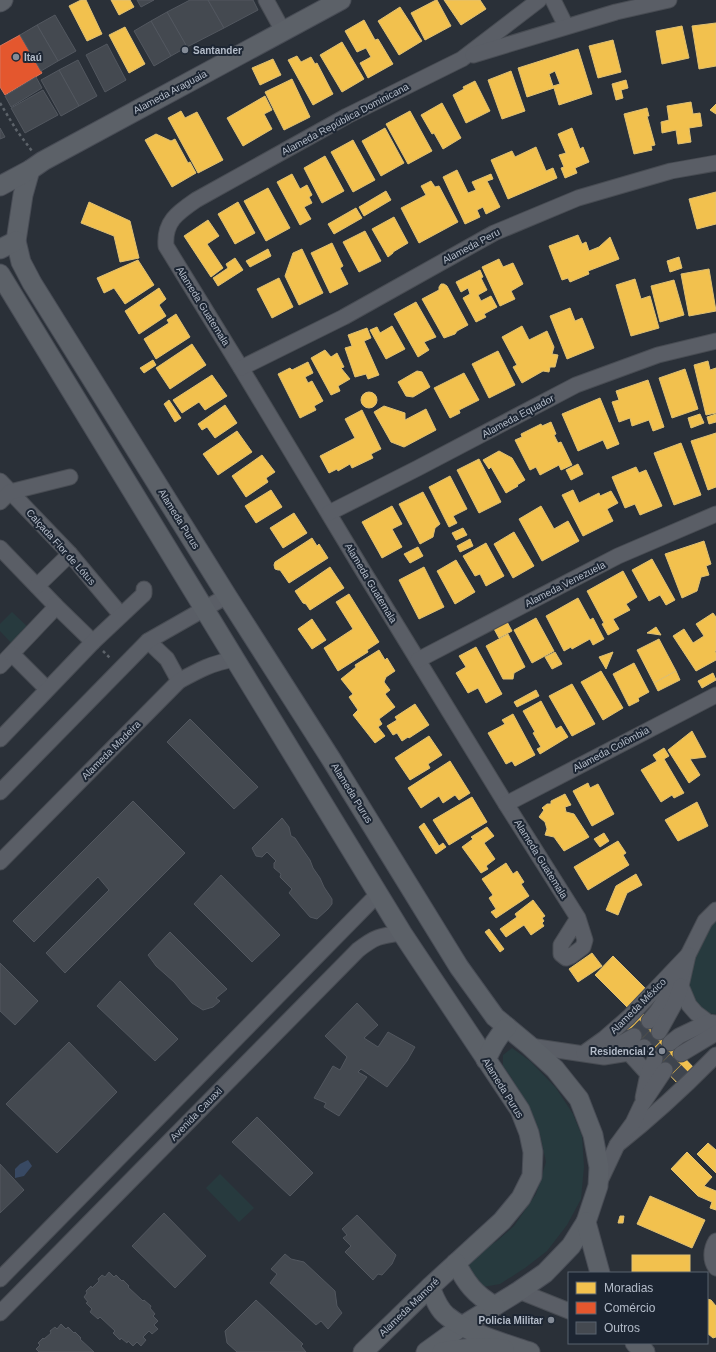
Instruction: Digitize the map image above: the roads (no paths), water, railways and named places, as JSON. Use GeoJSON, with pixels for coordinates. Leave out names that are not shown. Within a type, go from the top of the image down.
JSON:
{"type":"FeatureCollection","features":[{"type":"Feature","properties":{"kind":"main road"},"geometry":{"type":"LineString","coordinates":[[0,2],[4,0]]}},
{"type":"Feature","properties":{"kind":"main road","name":"Alameda Araguaia"},"geometry":{"type":"LineString","coordinates":[[0,186],[341,0]]}},
{"type":"Feature","properties":{"kind":"main road","name":"Alameda Purus"},"geometry":{"type":"LineString","coordinates":[[36,166],[23,195],[8,245],[21,262],[32,283],[227,596],[331,759],[459,967],[495,1017],[555,1069],[579,1099],[593,1135],[599,1167],[598,1186],[586,1222],[571,1246],[545,1273],[462,1326],[426,1352]]}},
{"type":"Feature","properties":{"kind":"main road","name":"Alameda Purus"},"geometry":{"type":"LineString","coordinates":[[0,274],[402,933],[520,1110],[529,1133],[533,1152],[532,1176],[521,1198],[502,1221],[456,1263]]}},
{"type":"Feature","properties":{"kind":"main road"},"geometry":{"type":"LineString","coordinates":[[486,1060],[493,1044],[499,1035],[507,1028]]}},
{"type":"Feature","properties":{"kind":"main road"},"geometry":{"type":"LineString","coordinates":[[586,1222],[600,1272]]}},
{"type":"Feature","properties":{"kind":"main road"},"geometry":{"type":"LineString","coordinates":[[456,1263],[463,1277],[472,1289],[483,1300],[495,1306]]}},
{"type":"Feature","properties":{"kind":"main road","name":"Alameda Mamoré"},"geometry":{"type":"LineString","coordinates":[[363,1352],[456,1263]]}},
{"type":"Feature","properties":{"kind":"main road"},"geometry":{"type":"LineString","coordinates":[[430,1287],[439,1308],[447,1316],[462,1326],[495,1340],[530,1352]]}},
{"type":"Feature","properties":{"kind":"main road"},"geometry":{"type":"LineString","coordinates":[[636,1344],[645,1352]]}},
{"type":"Feature","properties":{"kind":"main road"},"geometry":{"type":"LineString","coordinates":[[442,1352],[465,1348],[494,1348],[526,1352]]}},
{"type":"Feature","properties":{"kind":"street"},"geometry":{"type":"LineString","coordinates":[[266,0],[283,31]]}},
{"type":"Feature","properties":{"kind":"street","name":"Alameda República Dominicana"},"geometry":{"type":"LineString","coordinates":[[166,246],[165,236],[169,224],[177,212],[347,116],[462,59],[539,0]]}},
{"type":"Feature","properties":{"kind":"street"},"geometry":{"type":"LineString","coordinates":[[553,0],[566,26]]}},
{"type":"Feature","properties":{"kind":"street"},"geometry":{"type":"LineString","coordinates":[[462,59],[566,26],[616,12],[669,0]]}},
{"type":"Feature","properties":{"kind":"street","name":"Alameda Peru"},"geometry":{"type":"LineString","coordinates":[[241,368],[344,316],[494,233],[578,198],[671,171],[716,163]]}},
{"type":"Feature","properties":{"kind":"street","name":"Alameda Guatemala"},"geometry":{"type":"LineString","coordinates":[[166,246],[329,513],[362,570],[578,918]]}},
{"type":"Feature","properties":{"kind":"street","name":"Alameda Equador"},"geometry":{"type":"LineString","coordinates":[[329,513],[576,385],[658,354],[716,341]]}},
{"type":"Feature","properties":{"kind":"street"},"geometry":{"type":"LineString","coordinates":[[3,492],[70,477]]}},
{"type":"Feature","properties":{"kind":"street","name":"Calçada Flor de Lótus"},"geometry":{"type":"LineString","coordinates":[[3,492],[70,554],[122,615]]}},
{"type":"Feature","properties":{"kind":"street","name":"Alameda Venezuela"},"geometry":{"type":"LineString","coordinates":[[418,660],[618,556],[716,514]]}},
{"type":"Feature","properties":{"kind":"street"},"geometry":{"type":"LineString","coordinates":[[0,548],[93,642]]}},
{"type":"Feature","properties":{"kind":"street"},"geometry":{"type":"LineString","coordinates":[[37,586],[70,554]]}},
{"type":"Feature","properties":{"kind":"street"},"geometry":{"type":"LineString","coordinates":[[2,731],[144,594],[144,589]]}},
{"type":"Feature","properties":{"kind":"street"},"geometry":{"type":"LineString","coordinates":[[0,792],[148,641],[227,596]]}},
{"type":"Feature","properties":{"kind":"street"},"geometry":{"type":"LineString","coordinates":[[0,666],[55,610],[55,605]]}},
{"type":"Feature","properties":{"kind":"street"},"geometry":{"type":"LineString","coordinates":[[148,641],[167,660],[179,681]]}},
{"type":"Feature","properties":{"kind":"street"},"geometry":{"type":"LineString","coordinates":[[12,654],[47,689]]}},
{"type":"Feature","properties":{"kind":"street","name":"Alameda Madeira"},"geometry":{"type":"LineString","coordinates":[[0,862],[179,681],[218,662],[235,659]]}},
{"type":"Feature","properties":{"kind":"street","name":"Alameda Colômbia"},"geometry":{"type":"LineString","coordinates":[[506,804],[716,695]]}},
{"type":"Feature","properties":{"kind":"street"},"geometry":{"type":"LineString","coordinates":[[0,1279],[378,894]]}},
{"type":"Feature","properties":{"kind":"street"},"geometry":{"type":"LineString","coordinates":[[659,1032],[675,1003],[681,986],[688,955],[705,921],[716,910]]}},
{"type":"Feature","properties":{"kind":"street","name":"Avenida Cauaxi"},"geometry":{"type":"LineString","coordinates":[[0,1312],[349,959],[372,939],[402,933]]}},
{"type":"Feature","properties":{"kind":"street"},"geometry":{"type":"LineString","coordinates":[[333,940],[344,947],[347,951],[349,959]]}},
{"type":"Feature","properties":{"kind":"street","name":"Alameda México"},"geometry":{"type":"LineString","coordinates":[[584,1053],[605,1038],[629,1017],[688,955]]}},
{"type":"Feature","properties":{"kind":"street"},"geometry":{"type":"LineString","coordinates":[[649,1021],[684,971]]}},
{"type":"Feature","properties":{"kind":"street"},"geometry":{"type":"LineString","coordinates":[[681,986],[689,1005],[696,1013],[713,1026]]}},
{"type":"Feature","properties":{"kind":"street"},"geometry":{"type":"LineString","coordinates":[[670,1043],[678,1036],[713,1026]]}},
{"type":"Feature","properties":{"kind":"street"},"geometry":{"type":"LineString","coordinates":[[681,1054],[713,1026]]}},
{"type":"Feature","properties":{"kind":"street"},"geometry":{"type":"LineString","coordinates":[[599,1056],[634,1036]]}},
{"type":"Feature","properties":{"kind":"street"},"geometry":{"type":"LineString","coordinates":[[691,1066],[716,1043]]}},
{"type":"Feature","properties":{"kind":"street"},"geometry":{"type":"LineString","coordinates":[[530,1046],[604,1057],[629,1053],[644,1047]]}},
{"type":"Feature","properties":{"kind":"street"},"geometry":{"type":"LineString","coordinates":[[629,1053],[648,1074]]}},
{"type":"Feature","properties":{"kind":"street"},"geometry":{"type":"LineString","coordinates":[[617,1145],[680,1090],[716,1055]]}},
{"type":"Feature","properties":{"kind":"street"},"geometry":{"type":"LineString","coordinates":[[211,1063],[218,1073],[228,1080]]}},
{"type":"Feature","properties":{"kind":"street"},"geometry":{"type":"LineString","coordinates":[[598,1186],[617,1145],[633,1123],[641,1106],[665,1070]]}},
{"type":"Feature","properties":{"kind":"street"},"geometry":{"type":"LineString","coordinates":[[648,1074],[665,1070]]}},
{"type":"Feature","properties":{"kind":"street"},"geometry":{"type":"LineString","coordinates":[[633,1123],[642,1116],[665,1070]]}},
{"type":"Feature","properties":{"kind":"street"},"geometry":{"type":"LineString","coordinates":[[201,1074],[208,1079],[213,1088],[214,1094]]}},
{"type":"Feature","properties":{"kind":"street"},"geometry":{"type":"LineString","coordinates":[[641,1106],[648,1074]]}},
{"type":"Feature","properties":{"kind":"street"},"geometry":{"type":"LineString","coordinates":[[716,1241],[711,1253],[714,1266],[716,1268]]}},
{"type":"Feature","properties":{"kind":"street"},"geometry":{"type":"LineString","coordinates":[[20,1259],[28,1272],[37,1276]]}},
{"type":"Feature","properties":{"kind":"street"},"geometry":{"type":"LineString","coordinates":[[519,1291],[568,1311]]}},
{"type":"Feature","properties":{"kind":"water"},"geometry":{"type":"Polygon","coordinates":[[[28,1160],[32,1166],[24,1176],[15,1178],[15,1169],[20,1164],[28,1160]]]}},
{"type":"Feature","properties":{"kind":"tunnel"},"geometry":{"type":"LineString","coordinates":[[634,1036],[649,1021]]}},
{"type":"Feature","properties":{"kind":"tunnel"},"geometry":{"type":"LineString","coordinates":[[644,1047],[659,1032]]}},
{"type":"Feature","properties":{"kind":"tunnel"},"geometry":{"type":"LineString","coordinates":[[655,1059],[670,1043]]}},
{"type":"Feature","properties":{"kind":"tunnel"},"geometry":{"type":"LineString","coordinates":[[665,1070],[681,1054]]}},
{"type":"Feature","properties":{"kind":"tunnel"},"geometry":{"type":"LineString","coordinates":[[676,1081],[691,1066]]}},
{"type":"Feature","properties":{"kind":"place","name":"Santander"},"geometry":{"type":"Point","coordinates":[185,50]}},
{"type":"Feature","properties":{"kind":"place","name":"Itaú"},"geometry":{"type":"Point","coordinates":[16,57]}},
{"type":"Feature","properties":{"kind":"place","name":"Residencial 2"},"geometry":{"type":"Point","coordinates":[662,1051]}},
{"type":"Feature","properties":{"kind":"place","name":"Policia Militar"},"geometry":{"type":"Point","coordinates":[551,1320]}}]}
